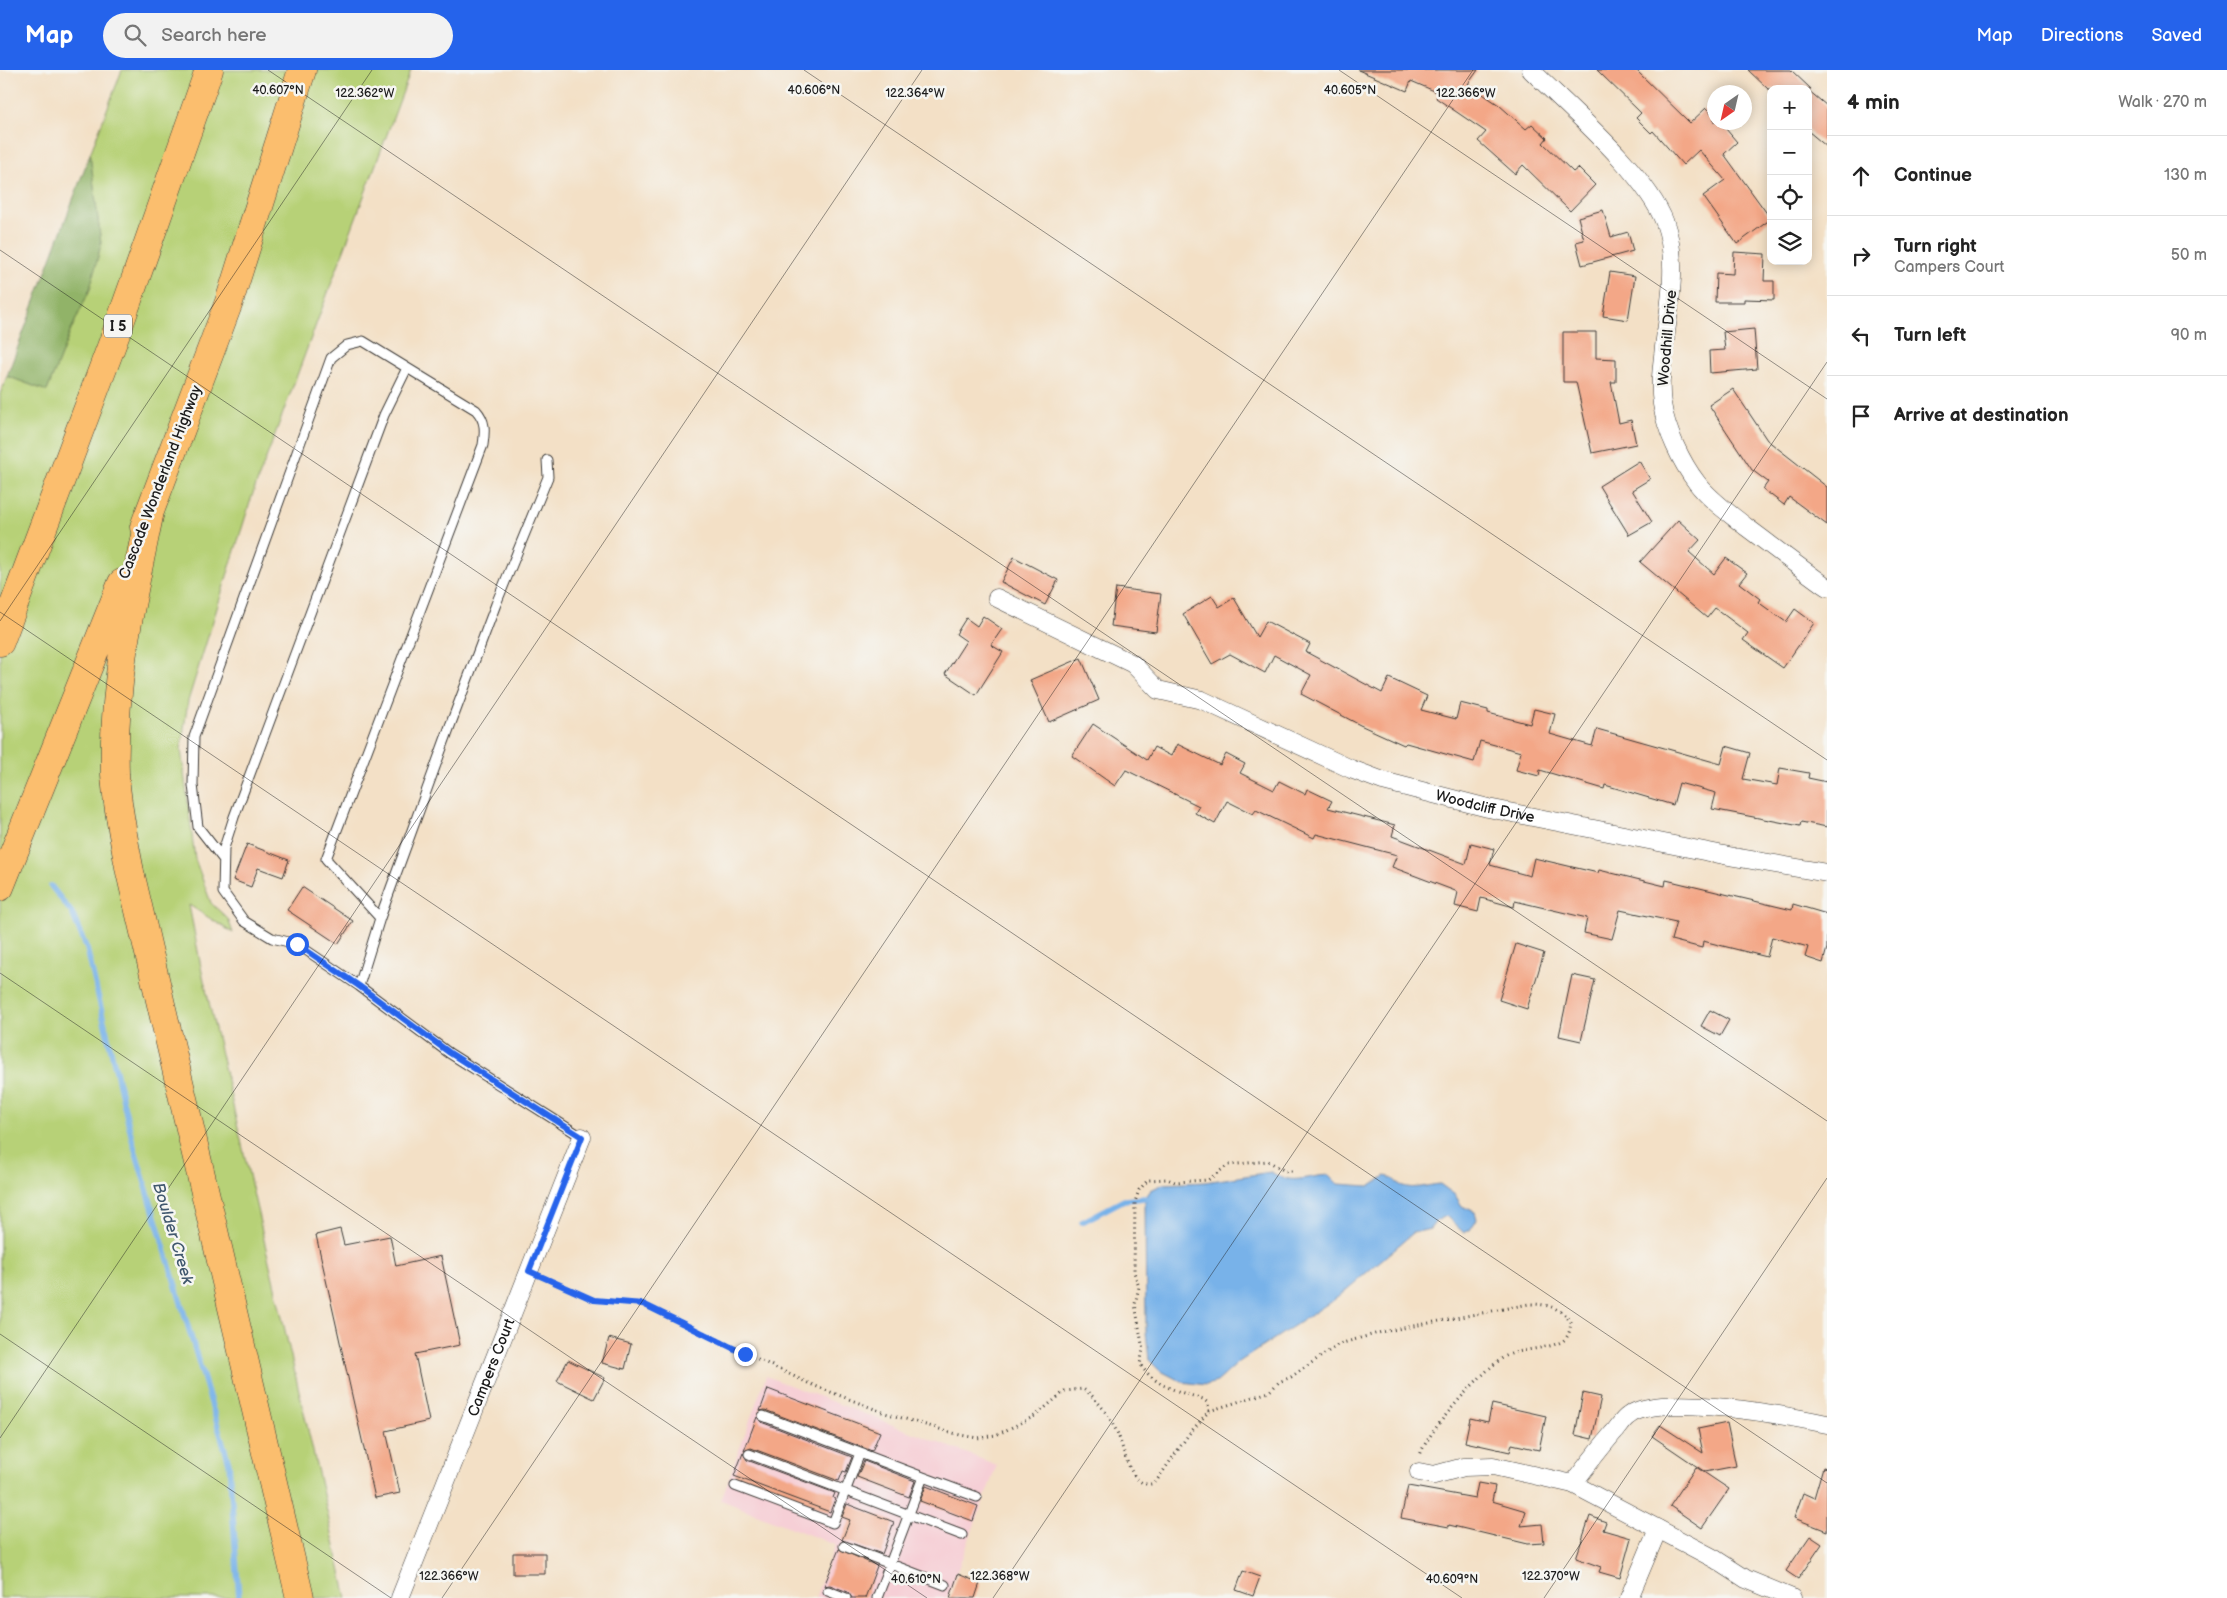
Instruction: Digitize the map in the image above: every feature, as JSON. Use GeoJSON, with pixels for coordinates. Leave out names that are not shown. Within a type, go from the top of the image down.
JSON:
{"type":"FeatureCollection","features":[{"type":"Feature","properties":{"kind":"highway","name":"I 5"},"geometry":{"type":"LineString","coordinates":[[0,642],[117,331],[209,70]]}},
{"type":"Feature","properties":{"kind":"highway","name":"Cascade Wonderland Highway"},"geometry":{"type":"LineString","coordinates":[[0,887],[150,511],[229,302],[302,70]]}},
{"type":"Feature","properties":{"kind":"highway"},"geometry":{"type":"LineString","coordinates":[[150,511],[125,630],[116,705],[115,775],[119,809],[130,872],[300,1595]]}},
{"type":"Feature","properties":{"kind":"highway"},"geometry":{"type":"LineString","coordinates":[[0,624],[23,581]]}},
{"type":"Feature","properties":{"kind":"street","name":"Woodhill Drive"},"geometry":{"type":"LineString","coordinates":[[1531,70],[1623,162],[1650,197],[1664,223],[1669,240],[1672,276],[1661,371],[1662,404],[1684,460],[1697,483],[1725,510],[1827,587]]}},
{"type":"Feature","properties":{"kind":"street","name":"Woodcliff Drive"},"geometry":{"type":"LineString","coordinates":[[997,598],[1133,664],[1158,690],[1202,700],[1350,769],[1419,791],[1488,808],[1752,861],[1827,873]]}},
{"type":"Feature","properties":{"kind":"street","name":"Campers Court"},"geometry":{"type":"LineString","coordinates":[[400,1598],[582,1137]]}},
{"type":"Feature","properties":{"kind":"street"},"geometry":{"type":"LineString","coordinates":[[1573,1484],[1591,1459],[1628,1416],[1637,1410],[1669,1404],[1698,1406],[1790,1417],[1827,1424]]}},
{"type":"Feature","properties":{"kind":"street"},"geometry":{"type":"LineString","coordinates":[[1419,1472],[1434,1475],[1464,1468],[1492,1466],[1573,1484],[1715,1559],[1746,1579],[1792,1598]]}},
{"type":"Feature","properties":{"kind":"street"},"geometry":{"type":"LineString","coordinates":[[1629,1598],[1658,1529]]}},
{"type":"Feature","properties":{"kind":"lane"},"geometry":{"type":"LineString","coordinates":[[223,859],[198,827],[193,785],[192,750],[194,736],[330,358],[347,345],[363,341],[476,410],[484,418],[485,431],[483,445],[326,859],[380,918]]}},
{"type":"Feature","properties":{"kind":"lane"},"geometry":{"type":"LineString","coordinates":[[407,368],[384,415],[234,817],[223,859],[222,892],[244,921],[272,938],[297,944],[359,986],[450,1053],[582,1137]]}},
{"type":"Feature","properties":{"kind":"lane"},"geometry":{"type":"LineString","coordinates":[[359,986],[380,918],[490,621],[548,478],[547,460]]}},
{"type":"Feature","properties":{"kind":"lane"},"geometry":{"type":"LineString","coordinates":[[763,1416],[977,1497]]}},
{"type":"Feature","properties":{"kind":"lane"},"geometry":{"type":"LineString","coordinates":[[736,1486],[833,1523],[860,1453]]}},
{"type":"Feature","properties":{"kind":"lane"},"geometry":{"type":"LineString","coordinates":[[749,1454],[962,1535]]}},
{"type":"Feature","properties":{"kind":"lane"},"geometry":{"type":"LineString","coordinates":[[877,1598],[923,1477]]}},
{"type":"Feature","properties":{"kind":"lane"},"geometry":{"type":"LineString","coordinates":[[844,1546],[945,1584]]}},
{"type":"Feature","properties":{"kind":"lane"},"geometry":{"type":"LineString","coordinates":[[828,1591],[846,1598]]}},
{"type":"Feature","properties":{"kind":"path"},"geometry":{"type":"LineString","coordinates":[[1209,1411],[1208,1403],[1203,1399],[1157,1383],[1147,1375],[1140,1364],[1144,1350],[1135,1304],[1140,1287],[1134,1272],[1134,1202],[1139,1190],[1148,1180],[1167,1179],[1175,1182],[1208,1180],[1228,1164],[1268,1161],[1285,1171],[1292,1171]]}},
{"type":"Feature","properties":{"kind":"path"},"geometry":{"type":"LineString","coordinates":[[529,1271],[594,1300],[643,1304],[810,1384],[885,1413],[960,1435],[977,1438],[996,1435],[1034,1416],[1065,1391],[1073,1388],[1083,1389],[1096,1399],[1116,1431],[1127,1463],[1136,1478],[1150,1485],[1155,1483],[1189,1434],[1209,1411],[1269,1392],[1279,1382],[1291,1377],[1339,1344],[1529,1304],[1548,1304],[1564,1313],[1571,1322],[1567,1338],[1560,1342],[1506,1356],[1491,1367],[1428,1438],[1421,1451],[1419,1472]]}},
{"type":"Feature","properties":{"kind":"shaded area"},"geometry":{"type":"Polygon","coordinates":[[[766,1376],[997,1465],[947,1598],[815,1598],[835,1545],[721,1500],[766,1376]]]}},
{"type":"Feature","properties":{"kind":"green space"},"geometry":{"type":"Polygon","coordinates":[[[122,70],[411,70],[252,496],[188,701],[181,749],[195,859],[211,903],[228,919],[233,933],[189,905],[202,972],[347,1598],[0,1598],[0,394],[7,376],[47,391],[71,330],[90,289],[101,244],[90,154],[122,70]]]}},
{"type":"Feature","properties":{"kind":"green space"},"geometry":{"type":"Polygon","coordinates":[[[90,154],[101,244],[90,289],[71,330],[47,391],[7,376],[90,154]]]}},
{"type":"Feature","properties":{"kind":"water"},"geometry":{"type":"Polygon","coordinates":[[[1271,1172],[1286,1179],[1329,1175],[1338,1184],[1369,1186],[1386,1176],[1407,1187],[1440,1184],[1455,1195],[1462,1206],[1475,1212],[1477,1219],[1470,1230],[1464,1233],[1446,1216],[1436,1221],[1430,1229],[1413,1233],[1338,1297],[1239,1362],[1217,1382],[1206,1385],[1182,1382],[1159,1370],[1149,1360],[1146,1332],[1145,1198],[1151,1190],[1163,1184],[1205,1182],[1271,1172]]]}},
{"type":"Feature","properties":{"kind":"building"},"geometry":{"type":"Polygon","coordinates":[[[1358,70],[1478,70],[1468,84],[1499,105],[1526,129],[1532,124],[1547,138],[1543,143],[1573,172],[1578,168],[1595,185],[1570,211],[1523,165],[1515,174],[1478,141],[1486,132],[1436,98],[1439,93],[1411,81],[1407,91],[1358,70]]]}},
{"type":"Feature","properties":{"kind":"building"},"geometry":{"type":"Polygon","coordinates":[[[1597,70],[1636,70],[1690,123],[1706,108],[1707,130],[1727,130],[1737,142],[1724,154],[1767,213],[1767,222],[1737,244],[1703,196],[1725,180],[1699,150],[1683,165],[1653,131],[1651,133],[1636,118],[1641,113],[1597,70]]]}},
{"type":"Feature","properties":{"kind":"building"},"geometry":{"type":"Polygon","coordinates":[[[1748,70],[1791,70],[1807,85],[1767,85],[1767,88],[1748,70]]]}},
{"type":"Feature","properties":{"kind":"building"},"geometry":{"type":"Polygon","coordinates":[[[1812,93],[1827,106],[1827,147],[1812,134],[1812,93]]]}},
{"type":"Feature","properties":{"kind":"building"},"geometry":{"type":"Polygon","coordinates":[[[1603,210],[1611,237],[1628,232],[1633,251],[1582,265],[1576,242],[1584,240],[1578,217],[1603,210]]]}},
{"type":"Feature","properties":{"kind":"building"},"geometry":{"type":"Polygon","coordinates":[[[1734,252],[1765,254],[1764,281],[1774,281],[1774,300],[1744,299],[1744,302],[1715,302],[1716,273],[1733,274],[1734,252]]]}},
{"type":"Feature","properties":{"kind":"building"},"geometry":{"type":"Polygon","coordinates":[[[1610,272],[1635,276],[1628,320],[1603,316],[1610,272]]]}},
{"type":"Feature","properties":{"kind":"building"},"geometry":{"type":"Polygon","coordinates":[[[1754,329],[1757,369],[1710,373],[1709,351],[1725,350],[1723,332],[1754,329]]]}},
{"type":"Feature","properties":{"kind":"building"},"geometry":{"type":"Polygon","coordinates":[[[1563,332],[1596,332],[1596,358],[1616,359],[1616,382],[1611,382],[1619,423],[1631,420],[1636,444],[1592,453],[1576,382],[1563,382],[1563,332]]]}},
{"type":"Feature","properties":{"kind":"building"},"geometry":{"type":"Polygon","coordinates":[[[1733,389],[1767,440],[1827,487],[1827,525],[1789,497],[1784,505],[1763,489],[1768,482],[1752,470],[1709,405],[1733,389]]]}},
{"type":"Feature","properties":{"kind":"building"},"geometry":{"type":"Polygon","coordinates":[[[1639,461],[1650,479],[1632,490],[1652,522],[1629,535],[1599,486],[1639,461]]]}},
{"type":"Feature","properties":{"kind":"building"},"geometry":{"type":"Polygon","coordinates":[[[1678,520],[1700,540],[1689,552],[1714,574],[1726,558],[1747,573],[1739,583],[1760,599],[1758,602],[1786,622],[1795,609],[1814,623],[1783,668],[1743,640],[1748,633],[1715,608],[1707,618],[1640,562],[1678,520]]]}},
{"type":"Feature","properties":{"kind":"building"},"geometry":{"type":"Polygon","coordinates":[[[1014,557],[1058,580],[1045,605],[1001,582],[1014,557]]]}},
{"type":"Feature","properties":{"kind":"building"},"geometry":{"type":"Polygon","coordinates":[[[1116,588],[1161,594],[1156,632],[1111,626],[1116,588]]]}},
{"type":"Feature","properties":{"kind":"building"},"geometry":{"type":"Polygon","coordinates":[[[1212,596],[1219,607],[1234,598],[1257,637],[1266,621],[1310,644],[1306,652],[1382,693],[1389,678],[1427,696],[1421,710],[1456,719],[1460,703],[1488,710],[1488,713],[1530,724],[1534,709],[1555,714],[1550,734],[1592,746],[1597,729],[1721,764],[1726,746],[1750,753],[1743,779],[1777,785],[1780,768],[1809,773],[1808,778],[1827,782],[1827,827],[1801,822],[1800,826],[1712,809],[1716,793],[1679,783],[1673,805],[1605,785],[1604,789],[1540,770],[1539,776],[1516,770],[1521,752],[1480,741],[1474,762],[1406,743],[1404,745],[1360,725],[1301,694],[1311,675],[1274,655],[1265,673],[1230,654],[1212,664],[1183,614],[1212,596]]]}},
{"type":"Feature","properties":{"kind":"building"},"geometry":{"type":"Polygon","coordinates":[[[983,616],[1002,629],[991,645],[1003,652],[976,695],[945,674],[966,641],[956,634],[966,618],[977,626],[983,616]]]}},
{"type":"Feature","properties":{"kind":"building"},"geometry":{"type":"Polygon","coordinates":[[[1081,658],[1099,700],[1049,722],[1030,680],[1081,658]]]}},
{"type":"Feature","properties":{"kind":"building"},"geometry":{"type":"Polygon","coordinates":[[[1093,724],[1147,760],[1154,747],[1171,756],[1177,744],[1220,765],[1226,754],[1245,764],[1240,773],[1274,790],[1279,781],[1305,794],[1307,789],[1332,801],[1328,808],[1395,825],[1392,836],[1466,864],[1471,843],[1494,849],[1490,865],[1530,876],[1534,858],[1598,873],[1599,870],[1665,886],[1666,880],[1792,910],[1793,904],[1827,914],[1827,948],[1823,963],[1805,957],[1808,947],[1772,937],[1767,957],[1703,941],[1702,948],[1671,940],[1676,922],[1620,910],[1612,939],[1584,933],[1587,918],[1515,901],[1514,907],[1481,898],[1478,912],[1455,906],[1458,892],[1392,867],[1397,855],[1316,834],[1314,838],[1256,810],[1253,814],[1227,801],[1215,824],[1195,813],[1199,806],[1126,770],[1115,786],[1072,756],[1093,724]]]}},
{"type":"Feature","properties":{"kind":"building"},"geometry":{"type":"Polygon","coordinates":[[[247,844],[289,860],[283,877],[258,868],[251,887],[233,880],[247,844]]]}},
{"type":"Feature","properties":{"kind":"building"},"geometry":{"type":"Polygon","coordinates":[[[302,887],[353,921],[338,944],[287,910],[302,887]]]}},
{"type":"Feature","properties":{"kind":"building"},"geometry":{"type":"Polygon","coordinates":[[[1516,944],[1544,953],[1527,1009],[1499,1000],[1516,944]]]}},
{"type":"Feature","properties":{"kind":"building"},"geometry":{"type":"Polygon","coordinates":[[[1572,975],[1595,980],[1581,1041],[1559,1036],[1572,975]]]}},
{"type":"Feature","properties":{"kind":"building"},"geometry":{"type":"Polygon","coordinates":[[[1710,1010],[1729,1020],[1720,1036],[1701,1026],[1710,1010]]]}},
{"type":"Feature","properties":{"kind":"building"},"geometry":{"type":"Polygon","coordinates":[[[340,1229],[344,1245],[390,1236],[396,1266],[441,1256],[460,1345],[415,1354],[429,1421],[386,1431],[400,1493],[375,1498],[316,1235],[340,1229]]]}},
{"type":"Feature","properties":{"kind":"building"},"geometry":{"type":"Polygon","coordinates":[[[609,1338],[631,1344],[625,1369],[602,1363],[609,1338]]]}},
{"type":"Feature","properties":{"kind":"building"},"geometry":{"type":"Polygon","coordinates":[[[568,1360],[605,1378],[594,1399],[557,1381],[568,1360]]]}},
{"type":"Feature","properties":{"kind":"building"},"geometry":{"type":"Polygon","coordinates":[[[768,1389],[880,1432],[872,1451],[765,1410],[760,1411],[768,1389]]]}},
{"type":"Feature","properties":{"kind":"building"},"geometry":{"type":"Polygon","coordinates":[[[1583,1393],[1601,1397],[1592,1439],[1575,1435],[1583,1393]]]}},
{"type":"Feature","properties":{"kind":"building"},"geometry":{"type":"Polygon","coordinates":[[[1492,1404],[1546,1416],[1539,1450],[1512,1444],[1510,1452],[1465,1442],[1470,1418],[1488,1422],[1492,1404]]]}},
{"type":"Feature","properties":{"kind":"building"},"geometry":{"type":"Polygon","coordinates":[[[757,1417],[761,1422],[852,1457],[846,1472],[843,1471],[839,1481],[751,1448],[744,1451],[757,1417]]]}},
{"type":"Feature","properties":{"kind":"building"},"geometry":{"type":"Polygon","coordinates":[[[1727,1423],[1736,1466],[1705,1472],[1652,1436],[1660,1425],[1703,1453],[1698,1429],[1727,1423]]]}},
{"type":"Feature","properties":{"kind":"building"},"geometry":{"type":"Polygon","coordinates":[[[743,1453],[747,1460],[835,1493],[833,1498],[835,1499],[830,1512],[734,1476],[743,1453]]]}},
{"type":"Feature","properties":{"kind":"building"},"geometry":{"type":"Polygon","coordinates":[[[864,1461],[915,1481],[909,1497],[857,1477],[864,1461]]]}},
{"type":"Feature","properties":{"kind":"building"},"geometry":{"type":"Polygon","coordinates":[[[1696,1467],[1729,1489],[1702,1528],[1670,1506],[1696,1467]]]}},
{"type":"Feature","properties":{"kind":"building"},"geometry":{"type":"Polygon","coordinates":[[[1823,1467],[1827,1468],[1827,1531],[1794,1518],[1803,1493],[1814,1498],[1823,1467]]]}},
{"type":"Feature","properties":{"kind":"building"},"geometry":{"type":"Polygon","coordinates":[[[1478,1483],[1495,1486],[1492,1501],[1526,1511],[1521,1526],[1542,1524],[1544,1543],[1528,1544],[1449,1525],[1449,1527],[1401,1518],[1408,1486],[1475,1498],[1478,1483]]]}},
{"type":"Feature","properties":{"kind":"building"},"geometry":{"type":"Polygon","coordinates":[[[926,1486],[978,1506],[973,1521],[920,1501],[926,1486]]]}},
{"type":"Feature","properties":{"kind":"building"},"geometry":{"type":"Polygon","coordinates":[[[847,1504],[894,1522],[882,1554],[842,1540],[850,1520],[842,1517],[847,1504]]]}},
{"type":"Feature","properties":{"kind":"building"},"geometry":{"type":"Polygon","coordinates":[[[1590,1516],[1606,1522],[1603,1530],[1631,1538],[1620,1578],[1599,1572],[1601,1567],[1576,1558],[1590,1516]]]}},
{"type":"Feature","properties":{"kind":"building"},"geometry":{"type":"Polygon","coordinates":[[[1810,1536],[1822,1544],[1798,1579],[1786,1571],[1810,1536]]]}},
{"type":"Feature","properties":{"kind":"building"},"geometry":{"type":"Polygon","coordinates":[[[839,1549],[877,1566],[865,1598],[852,1598],[848,1592],[830,1585],[824,1586],[839,1549]]]}},
{"type":"Feature","properties":{"kind":"building"},"geometry":{"type":"Polygon","coordinates":[[[513,1553],[545,1553],[545,1574],[513,1574],[513,1553]]]}},
{"type":"Feature","properties":{"kind":"building"},"geometry":{"type":"Polygon","coordinates":[[[1243,1571],[1260,1577],[1253,1596],[1236,1590],[1243,1571]]]}},
{"type":"Feature","properties":{"kind":"building"},"geometry":{"type":"Polygon","coordinates":[[[958,1574],[980,1583],[975,1598],[950,1598],[958,1574]]]}},
{"type":"Feature","properties":{"kind":"waterway","name":"Boulder Creek"},"geometry":{"type":"LineString","coordinates":[[51,886],[72,913],[87,949],[133,1143],[229,1463],[239,1598]]}},
{"type":"Feature","properties":{"kind":"waterway"},"geometry":{"type":"LineString","coordinates":[[1082,1222],[1124,1200],[1145,1198]]}},
{"type":"Feature","properties":{"kind":"route"},"geometry":{"type":"LineString","coordinates":[[297,944],[359,986],[450,1053],[582,1137],[529,1271],[594,1300],[643,1304],[745,1354]]}}]}
